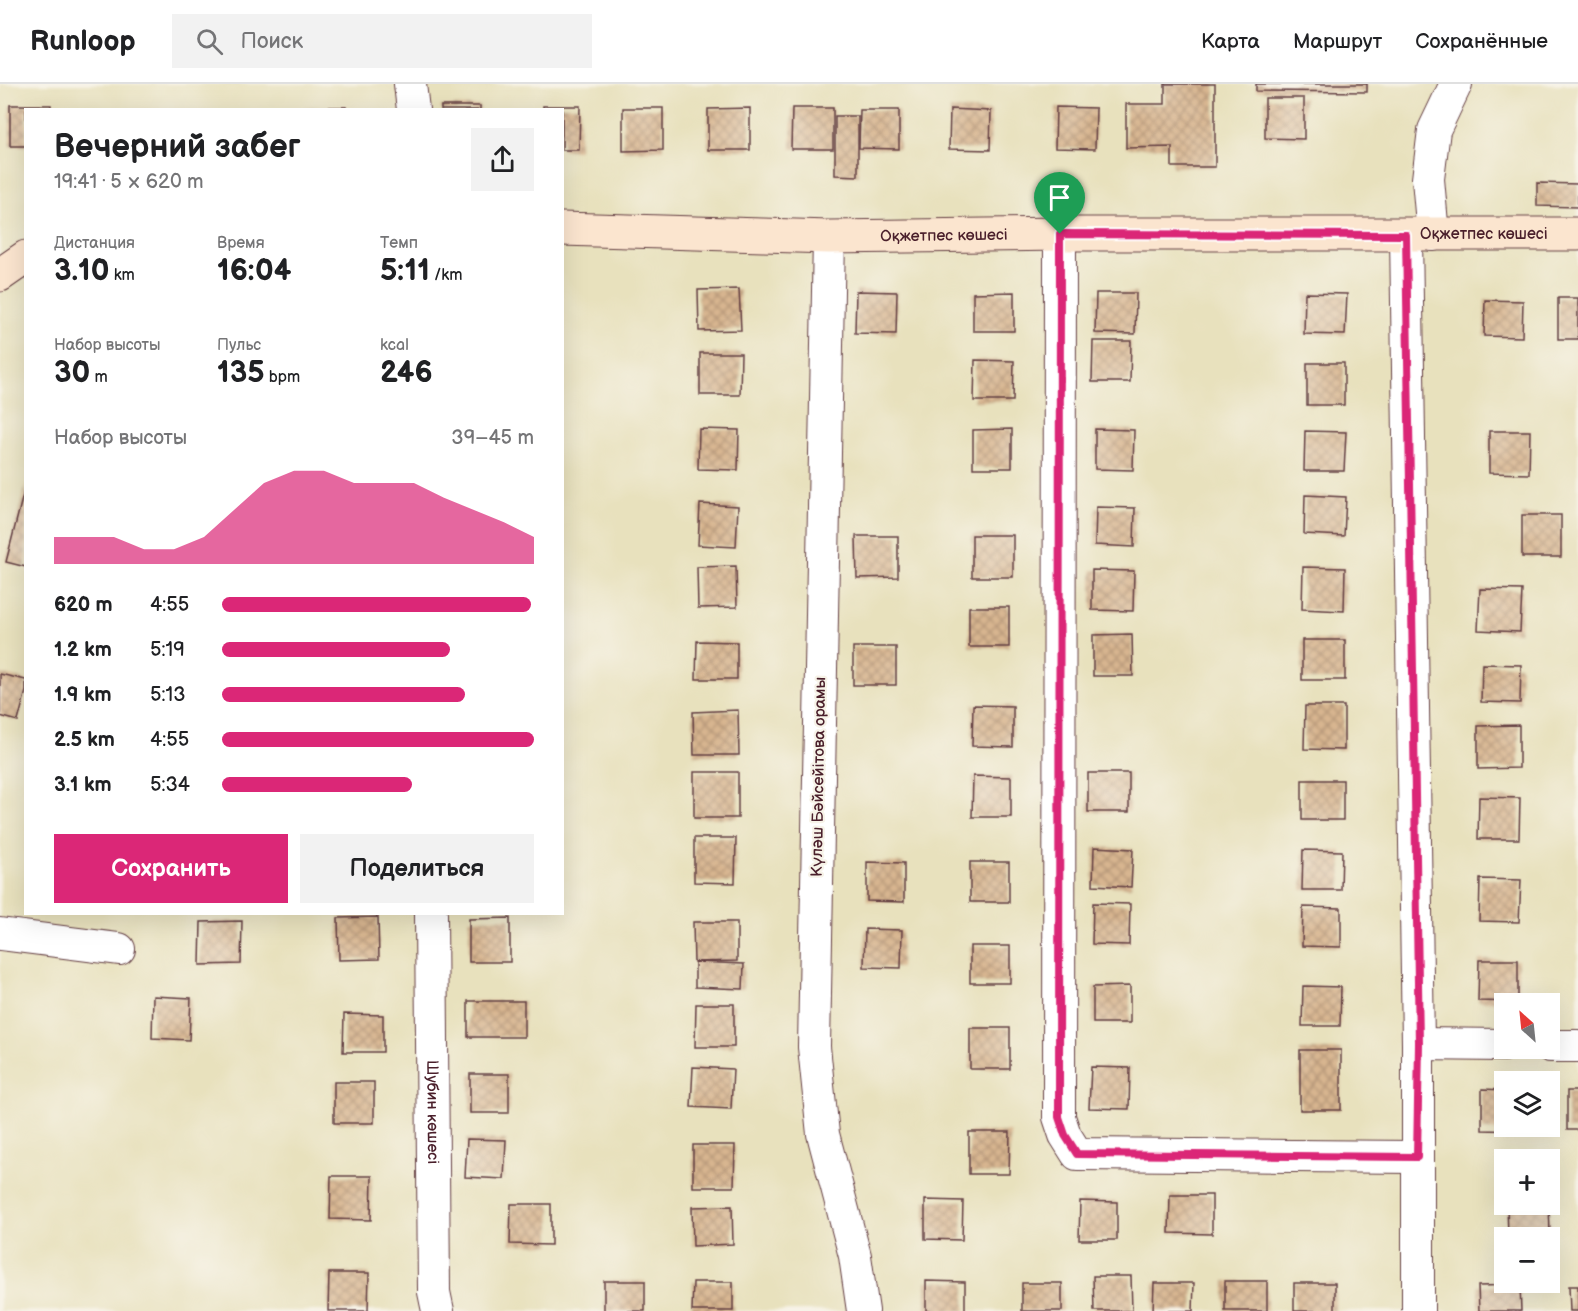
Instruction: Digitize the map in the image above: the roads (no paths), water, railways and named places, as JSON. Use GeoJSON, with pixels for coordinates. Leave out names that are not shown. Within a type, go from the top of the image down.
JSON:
{"type":"FeatureCollection","features":[{"type":"Feature","properties":{"kind":"street"},"geometry":{"type":"LineString","coordinates":[[410,84],[412,108]]}},
{"type":"Feature","properties":{"kind":"street"},"geometry":{"type":"LineString","coordinates":[[1418,1311],[1419,235],[1434,130],[1456,84]]}},
{"type":"Feature","properties":{"kind":"street","name":"Оқжетпес көшесі"},"geometry":{"type":"LineString","coordinates":[[564,229],[829,237],[1060,234],[1578,234]]}},
{"type":"Feature","properties":{"kind":"street"},"geometry":{"type":"LineString","coordinates":[[1060,234],[1059,1117],[1065,1135],[1077,1154],[1417,1157]]}},
{"type":"Feature","properties":{"kind":"street","name":"Күләш Бәйсейітова орамы"},"geometry":{"type":"LineString","coordinates":[[829,237],[814,1047],[823,1134],[855,1257],[863,1311]]}},
{"type":"Feature","properties":{"kind":"street"},"geometry":{"type":"LineString","coordinates":[[0,275],[24,257]]}},
{"type":"Feature","properties":{"kind":"street","name":"Шубин көшесі"},"geometry":{"type":"LineString","coordinates":[[431,915],[434,1292],[438,1311]]}},
{"type":"Feature","properties":{"kind":"street"},"geometry":{"type":"LineString","coordinates":[[0,933],[119,949]]}},
{"type":"Feature","properties":{"kind":"street"},"geometry":{"type":"LineString","coordinates":[[1419,1044],[1494,1045]]}},
{"type":"Feature","properties":{"kind":"street"},"geometry":{"type":"LineString","coordinates":[[1560,1046],[1578,1046]]}}]}
